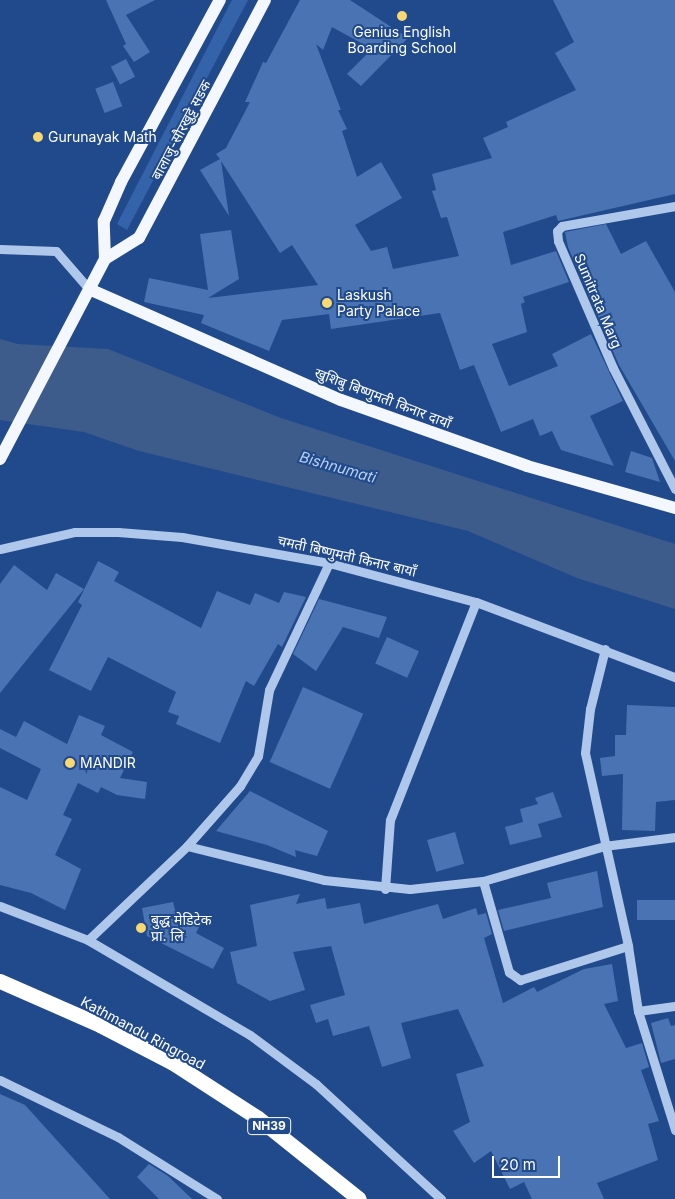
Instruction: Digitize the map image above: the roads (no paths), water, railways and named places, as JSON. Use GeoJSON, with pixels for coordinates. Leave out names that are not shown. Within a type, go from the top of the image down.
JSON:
{"type":"FeatureCollection","features":[{"type":"Feature","properties":{"kind":"highway","name":"Kathmandu Ringroad"},"geometry":{"type":"LineString","coordinates":[[0,981],[100,1026],[173,1063],[258,1118],[359,1199]]}},
{"type":"Feature","properties":{"kind":"main road","name":"बालाजु-सौरखुट्टे सडक"},"geometry":{"type":"LineString","coordinates":[[0,459],[105,259],[104,221],[121,182],[220,0]]}},
{"type":"Feature","properties":{"kind":"main road","name":"बालाजु-सौरखुट्टे सडक"},"geometry":{"type":"LineString","coordinates":[[105,259],[139,238],[265,0]]}},
{"type":"Feature","properties":{"kind":"main road","name":"खुशिबु बिष्णुमती किनार दायाँ"},"geometry":{"type":"LineString","coordinates":[[89,289],[341,400],[527,466],[675,508]]}},
{"type":"Feature","properties":{"kind":"street","name":"Sumitrata Marg"},"geometry":{"type":"LineString","coordinates":[[675,206],[562,226],[557,231],[558,241],[613,368],[675,489]]}},
{"type":"Feature","properties":{"kind":"street"},"geometry":{"type":"LineString","coordinates":[[0,250],[56,250],[89,289]]}},
{"type":"Feature","properties":{"kind":"street","name":"चमती बिष्णुमती किनार बायाँ"},"geometry":{"type":"LineString","coordinates":[[0,549],[75,532],[118,532],[182,537],[329,564],[476,602],[605,649],[675,677]]}},
{"type":"Feature","properties":{"kind":"street"},"geometry":{"type":"LineString","coordinates":[[88,940],[187,846],[240,786],[258,756],[269,690],[329,564]]}},
{"type":"Feature","properties":{"kind":"street"},"geometry":{"type":"LineString","coordinates":[[385,889],[390,820],[476,602]]}},
{"type":"Feature","properties":{"kind":"street"},"geometry":{"type":"LineString","coordinates":[[605,649],[590,709],[585,754],[604,846],[628,946],[638,1011],[675,1130]]}},
{"type":"Feature","properties":{"kind":"street"},"geometry":{"type":"LineString","coordinates":[[187,846],[324,880],[385,889],[410,890],[483,881],[604,846],[675,837]]}},
{"type":"Feature","properties":{"kind":"street"},"geometry":{"type":"LineString","coordinates":[[483,881],[509,972],[520,980],[628,946]]}},
{"type":"Feature","properties":{"kind":"street"},"geometry":{"type":"LineString","coordinates":[[0,906],[88,940],[257,1041],[316,1084],[441,1199]]}},
{"type":"Feature","properties":{"kind":"street"},"geometry":{"type":"LineString","coordinates":[[638,1011],[675,1006]]}},
{"type":"Feature","properties":{"kind":"street"},"geometry":{"type":"LineString","coordinates":[[0,1080],[118,1137],[217,1199]]}},
{"type":"Feature","properties":{"kind":"water","name":"Bishnumati"},"geometry":{"type":"Polygon","coordinates":[[[0,339],[18,344],[108,349],[281,418],[675,544],[675,609],[577,578],[468,531],[139,451],[84,432],[0,420],[0,339]]]}},
{"type":"Feature","properties":{"kind":"place","name":"Genius English Boarding School"},"geometry":{"type":"Point","coordinates":[402,16]}},
{"type":"Feature","properties":{"kind":"place","name":"Gurunayak Math"},"geometry":{"type":"Point","coordinates":[38,137]}},
{"type":"Feature","properties":{"kind":"place","name":"Laskush Party Palace"},"geometry":{"type":"Point","coordinates":[327,303]}},
{"type":"Feature","properties":{"kind":"place","name":"MANDIR"},"geometry":{"type":"Point","coordinates":[70,763]}},
{"type":"Feature","properties":{"kind":"place","name":"बुद्ध मेडिटेक प्रा. लि"},"geometry":{"type":"Point","coordinates":[141,928]}}]}
